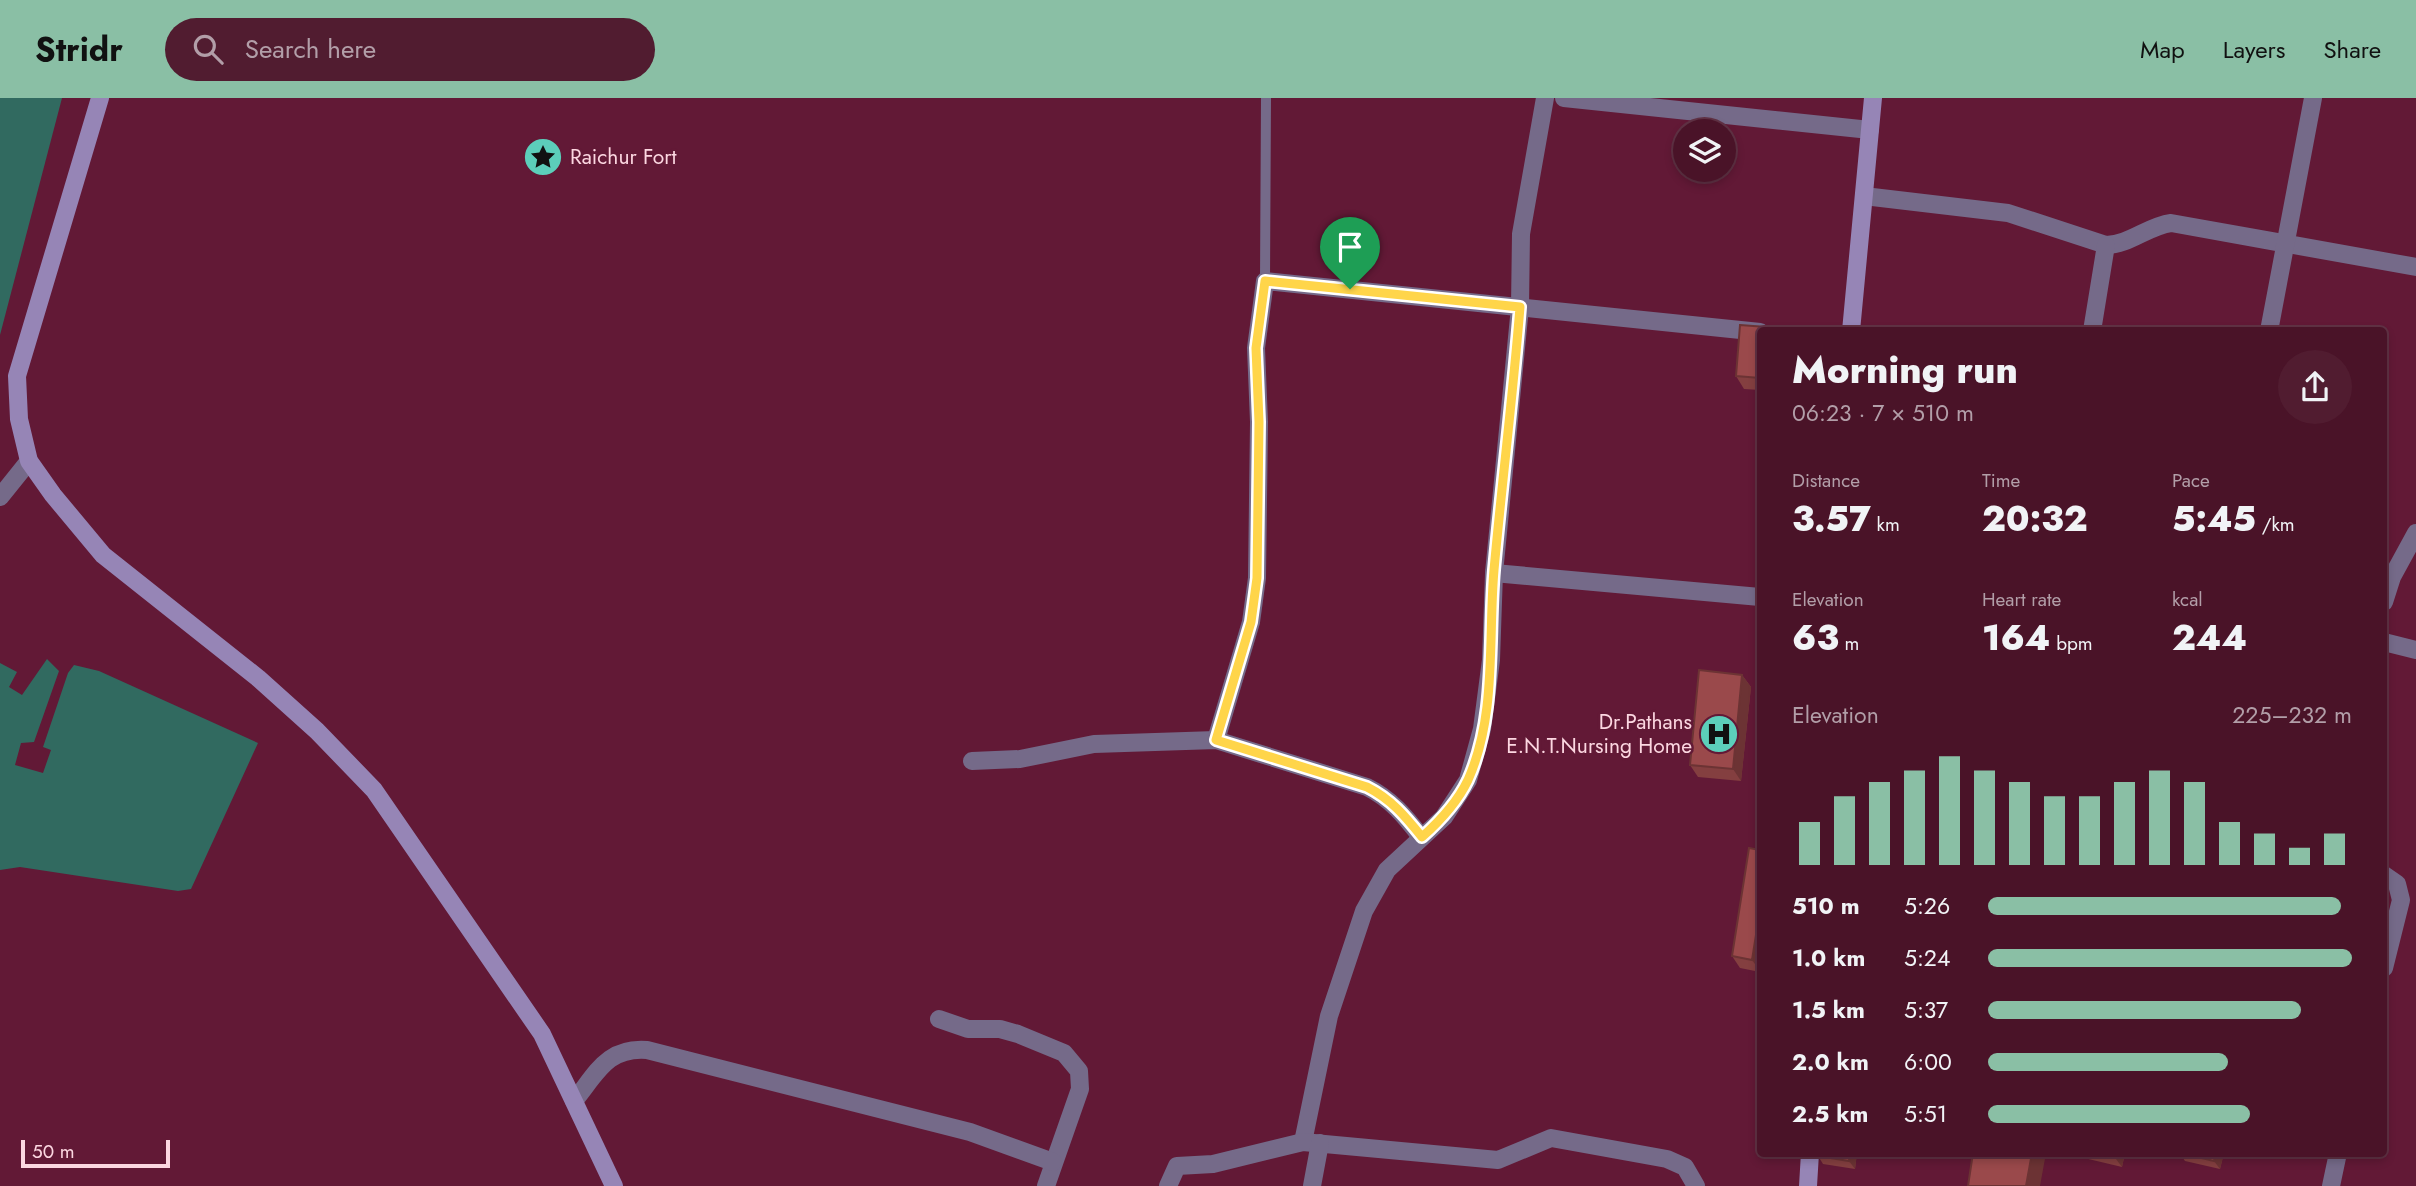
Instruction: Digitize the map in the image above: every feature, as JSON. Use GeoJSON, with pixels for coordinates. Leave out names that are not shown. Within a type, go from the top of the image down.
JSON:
{"type":"FeatureCollection","features":[{"type":"Feature","properties":{"kind":"main road"},"geometry":{"type":"LineString","coordinates":[[100,98],[18,376],[19,419],[29,461],[103,555],[258,678],[317,731],[374,790],[529,1014],[614,1186]]}},
{"type":"Feature","properties":{"kind":"main road"},"geometry":{"type":"LineString","coordinates":[[1851,327],[1873,98]]}},
{"type":"Feature","properties":{"kind":"main road"},"geometry":{"type":"LineString","coordinates":[[1808,1186],[1810,1157]]}},
{"type":"Feature","properties":{"kind":"street"},"geometry":{"type":"LineString","coordinates":[[1312,1186],[1311,1142],[1329,1016],[1364,911],[1387,870],[1444,817],[1468,780],[1482,729],[1491,660],[1494,573],[1520,307],[1521,234],[1545,98]]}},
{"type":"Feature","properties":{"kind":"street"},"geometry":{"type":"LineString","coordinates":[[1564,98],[1870,130]]}},
{"type":"Feature","properties":{"kind":"street"},"geometry":{"type":"LineString","coordinates":[[2270,327],[2313,98]]}},
{"type":"Feature","properties":{"kind":"street"},"geometry":{"type":"LineString","coordinates":[[1864,196],[2008,212],[2106,245],[2117,245],[2153,225],[2171,223],[2416,267]]}},
{"type":"Feature","properties":{"kind":"street"},"geometry":{"type":"LineString","coordinates":[[2093,327],[2106,245]]}},
{"type":"Feature","properties":{"kind":"street"},"geometry":{"type":"LineString","coordinates":[[1216,740],[1251,622],[1257,578],[1259,422],[1256,348],[1265,281],[1757,332]]}},
{"type":"Feature","properties":{"kind":"street"},"geometry":{"type":"LineString","coordinates":[[0,497],[29,461]]}},
{"type":"Feature","properties":{"kind":"street"},"geometry":{"type":"LineString","coordinates":[[2387,592],[2416,533]]}},
{"type":"Feature","properties":{"kind":"street"},"geometry":{"type":"LineString","coordinates":[[1494,573],[1757,597]]}},
{"type":"Feature","properties":{"kind":"street"},"geometry":{"type":"LineString","coordinates":[[2387,643],[2416,650]]}},
{"type":"Feature","properties":{"kind":"street"},"geometry":{"type":"LineString","coordinates":[[972,761],[1020,759],[1094,744],[1216,740],[1367,787],[1385,796],[1422,837]]}},
{"type":"Feature","properties":{"kind":"street"},"geometry":{"type":"LineString","coordinates":[[2387,877],[2397,884],[2401,900],[2387,956]]}},
{"type":"Feature","properties":{"kind":"street"},"geometry":{"type":"LineString","coordinates":[[939,1019],[968,1029],[1000,1029],[1018,1034],[1064,1053],[1073,1062],[1079,1072],[1080,1088],[1046,1186]]}},
{"type":"Feature","properties":{"kind":"street"},"geometry":{"type":"LineString","coordinates":[[574,1101],[606,1061],[618,1052],[647,1049],[970,1132],[1053,1162]]}},
{"type":"Feature","properties":{"kind":"street"},"geometry":{"type":"LineString","coordinates":[[1168,1186],[1177,1166],[1213,1164],[1311,1142],[1499,1160],[1539,1141],[1568,1139],[1667,1159],[1685,1167],[1696,1186]]}},
{"type":"Feature","properties":{"kind":"street"},"geometry":{"type":"LineString","coordinates":[[2331,1186],[2337,1157]]}},
{"type":"Feature","properties":{"kind":"lane"},"geometry":{"type":"LineString","coordinates":[[1265,281],[1266,98]]}},
{"type":"Feature","properties":{"kind":"shaded area"},"geometry":{"type":"Polygon","coordinates":[[[0,98],[62,98],[0,335],[0,98]]]}},
{"type":"Feature","properties":{"kind":"shaded area"},"geometry":{"type":"Polygon","coordinates":[[[47,659],[59,671],[34,742],[21,743],[15,765],[43,773],[51,750],[43,747],[68,673],[74,665],[99,671],[258,743],[191,889],[178,891],[20,867],[0,870],[0,663],[17,672],[9,687],[22,695],[47,659]]]}},
{"type":"Feature","properties":{"kind":"building"},"geometry":{"type":"Polygon","coordinates":[[[1740,325],[1766,327],[1757,327],[1757,378],[1736,376],[1740,325]]]}},
{"type":"Feature","properties":{"kind":"building"},"geometry":{"type":"Polygon","coordinates":[[[1699,670],[1742,675],[1733,769],[1690,765],[1699,670]]]}},
{"type":"Feature","properties":{"kind":"building"},"geometry":{"type":"Polygon","coordinates":[[[1749,848],[1757,849],[1757,929],[1752,960],[1732,956],[1749,848]]]}},
{"type":"Feature","properties":{"kind":"building"},"geometry":{"type":"Polygon","coordinates":[[[1824,1157],[1850,1157],[1849,1161],[1824,1157]]]}},
{"type":"Feature","properties":{"kind":"building"},"geometry":{"type":"Polygon","coordinates":[[[1972,1157],[2031,1157],[2026,1186],[1968,1186],[1972,1157]]]}},
{"type":"Feature","properties":{"kind":"building"},"geometry":{"type":"Polygon","coordinates":[[[2198,1157],[2215,1157],[2214,1161],[2198,1157]]]}},
{"type":"Feature","properties":{"kind":"place","name":"Raichur Fort"},"geometry":{"type":"Point","coordinates":[543,157]}},
{"type":"Feature","properties":{"kind":"place","name":"Dr.Pathans E.N.T.Nursing Home"},"geometry":{"type":"Point","coordinates":[1719,734]}},
{"type":"Feature","properties":{"kind":"route"},"geometry":{"type":"LineString","coordinates":[[1265,281],[1350,289],[1520,307],[1494,573],[1491,660],[1482,729],[1468,780],[1444,817],[1422,837],[1385,796],[1367,787],[1216,740],[1251,622],[1257,578],[1259,422],[1256,348],[1265,281]]}}]}
